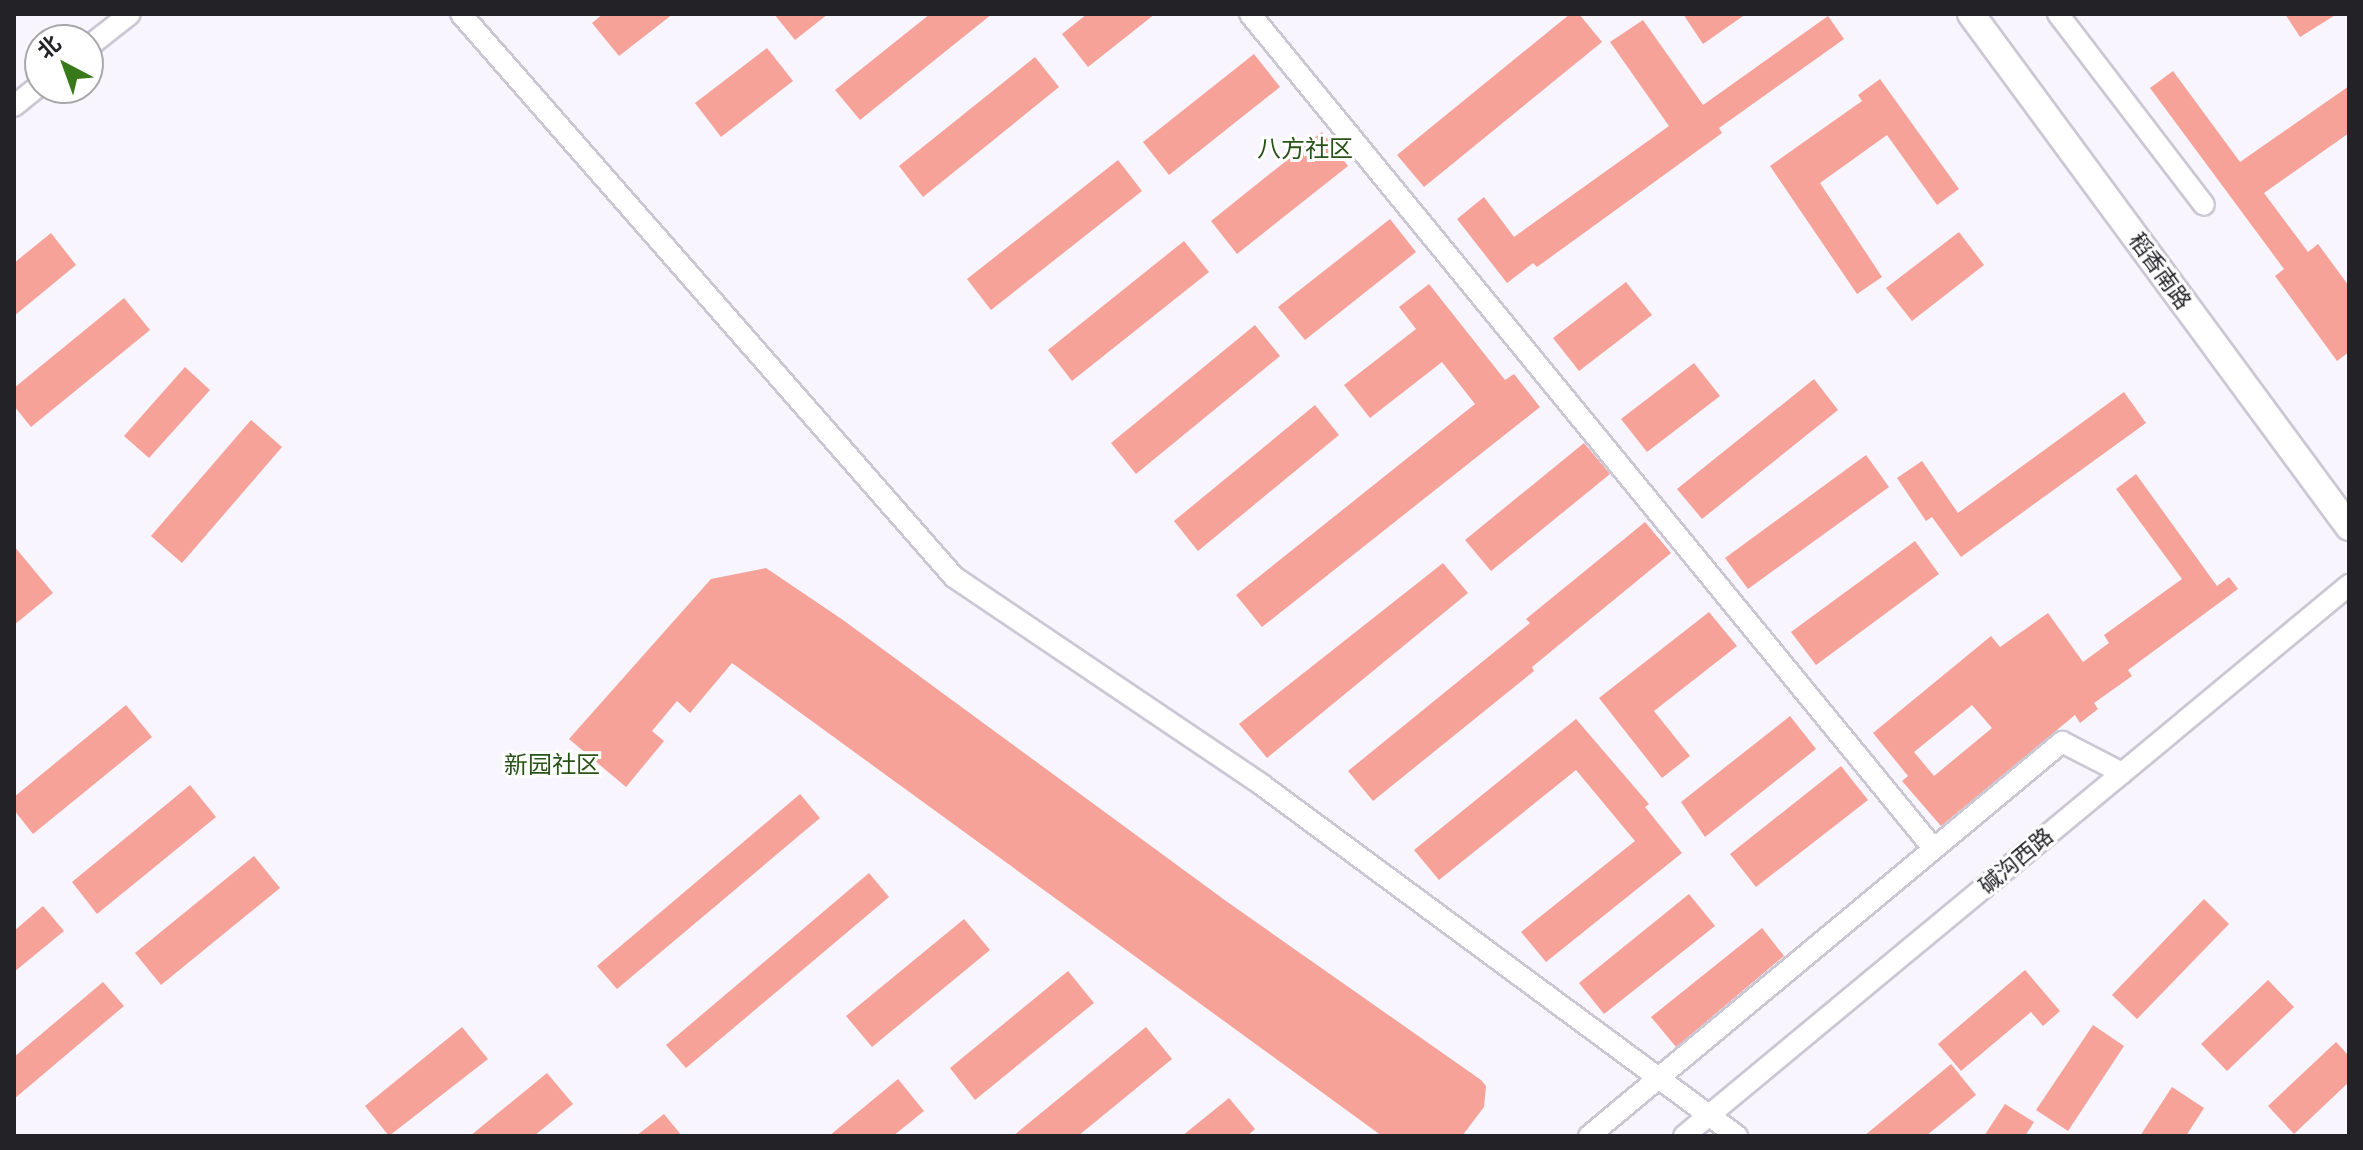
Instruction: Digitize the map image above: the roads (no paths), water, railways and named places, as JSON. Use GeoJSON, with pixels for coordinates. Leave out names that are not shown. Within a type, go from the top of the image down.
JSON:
{"type":"FeatureCollection","features":[{"type":"Feature","properties":{"kind":"main road","name":"稻香南路"},"geometry":{"type":"LineString","coordinates":[[1971,14],[2349,527]]}},
{"type":"Feature","properties":{"kind":"street"},"geometry":{"type":"LineString","coordinates":[[104,34],[130,14]]}},
{"type":"Feature","properties":{"kind":"street"},"geometry":{"type":"LineString","coordinates":[[461,14],[954,577],[1262,785],[1737,1136]]}},
{"type":"Feature","properties":{"kind":"street"},"geometry":{"type":"LineString","coordinates":[[1250,14],[1934,849]]}},
{"type":"Feature","properties":{"kind":"street"},"geometry":{"type":"LineString","coordinates":[[2058,14],[2204,205]]}},
{"type":"Feature","properties":{"kind":"street","name":"碱沟西路"},"geometry":{"type":"LineString","coordinates":[[1684,1136],[2349,585]]}},
{"type":"Feature","properties":{"kind":"street"},"geometry":{"type":"LineString","coordinates":[[1589,1136],[2062,742],[2122,773]]}},
{"type":"Feature","properties":{"kind":"district","name":"八方社区"},"geometry":{"type":"Point","coordinates":[1305,149]}},
{"type":"Feature","properties":{"kind":"district","name":"新园社区"},"geometry":{"type":"Point","coordinates":[552,765]}}]}
